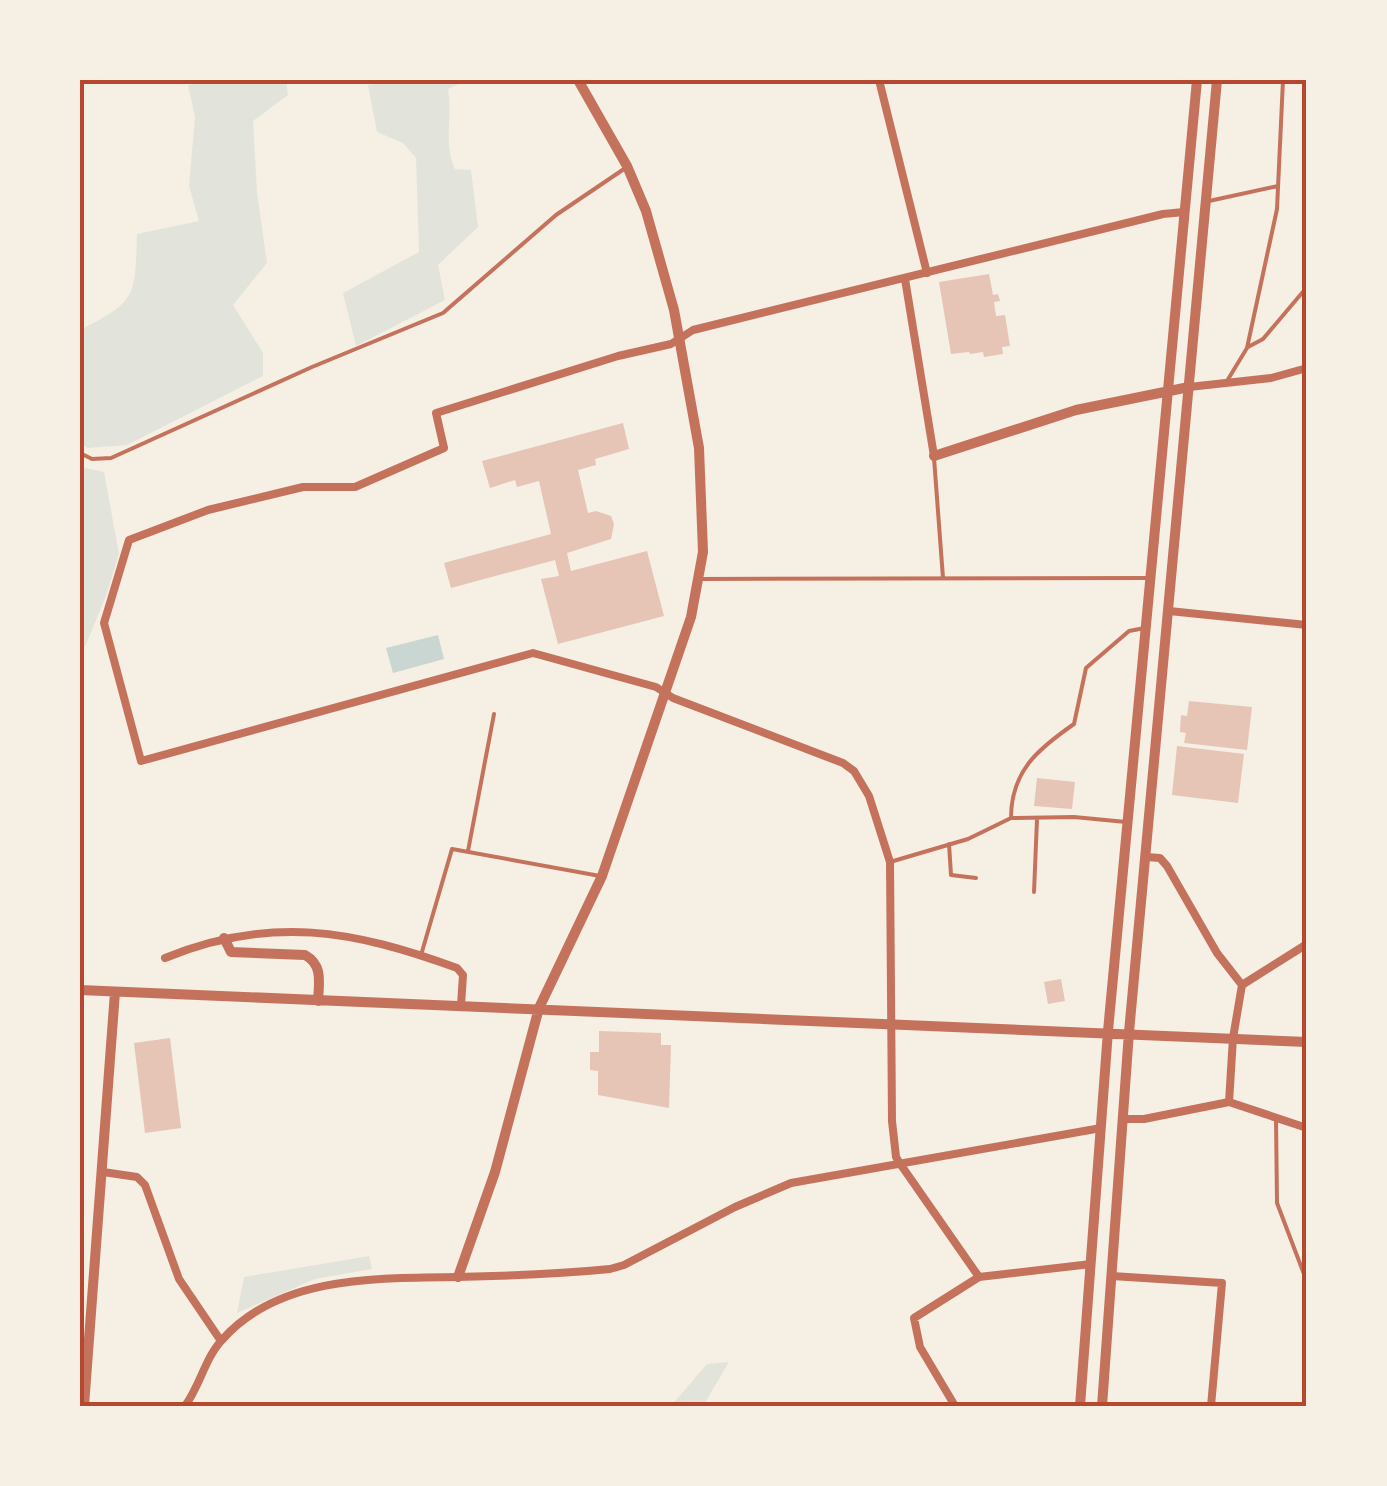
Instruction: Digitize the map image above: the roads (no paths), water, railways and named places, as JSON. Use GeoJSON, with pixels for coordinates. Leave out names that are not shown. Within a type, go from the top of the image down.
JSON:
{"type":"FeatureCollection","features":[{"type":"Feature","properties":{"kind":"street"},"geometry":{"type":"LineString","coordinates":[[458,1277],[495,1172],[540,1008],[602,876],[691,618],[699,579],[704,526],[702,483],[680,336],[646,211],[628,166],[578,80]]}},
{"type":"Feature","properties":{"kind":"street"},"geometry":{"type":"LineString","coordinates":[[879,80],[927,274]]}},
{"type":"Feature","properties":{"kind":"street"},"geometry":{"type":"LineString","coordinates":[[1080,1406],[1108,1031],[1197,80]]}},
{"type":"Feature","properties":{"kind":"street"},"geometry":{"type":"LineString","coordinates":[[1102,1406],[1129,1032],[1217,80]]}},
{"type":"Feature","properties":{"kind":"street"},"geometry":{"type":"LineString","coordinates":[[979,1277],[900,1164],[892,1121],[890,862],[869,796],[854,771],[843,763],[656,687],[533,654],[141,761],[104,624],[129,540],[208,510],[303,487],[355,487],[444,448],[436,413],[618,356],[671,344],[693,330],[1184,212]]}},
{"type":"Feature","properties":{"kind":"street"},"geometry":{"type":"LineString","coordinates":[[906,279],[934,456],[1076,410],[1189,387],[1271,378],[1307,368]]}},
{"type":"Feature","properties":{"kind":"street"},"geometry":{"type":"LineString","coordinates":[[1168,610],[1307,624]]}},
{"type":"Feature","properties":{"kind":"street"},"geometry":{"type":"LineString","coordinates":[[1146,856],[1160,858],[1166,866],[1217,953],[1242,985],[1233,1038],[1229,1102]]}},
{"type":"Feature","properties":{"kind":"street"},"geometry":{"type":"LineString","coordinates":[[164,958],[224,938],[307,932],[350,935],[458,968],[463,976],[461,1005]]}},
{"type":"Feature","properties":{"kind":"street"},"geometry":{"type":"LineString","coordinates":[[224,938],[231,952],[305,955],[315,961],[319,970],[318,1001]]}},
{"type":"Feature","properties":{"kind":"street"},"geometry":{"type":"LineString","coordinates":[[1242,985],[1307,944]]}},
{"type":"Feature","properties":{"kind":"street"},"geometry":{"type":"LineString","coordinates":[[80,990],[1307,1042]]}},
{"type":"Feature","properties":{"kind":"street"},"geometry":{"type":"LineString","coordinates":[[84,1406],[115,992]]}},
{"type":"Feature","properties":{"kind":"street"},"geometry":{"type":"LineString","coordinates":[[1123,1119],[1144,1119],[1229,1102],[1307,1128]]}},
{"type":"Feature","properties":{"kind":"street"},"geometry":{"type":"LineString","coordinates":[[185,1406],[220,1341],[253,1312],[317,1287],[370,1278],[610,1269],[791,1183],[1101,1128]]}},
{"type":"Feature","properties":{"kind":"street"},"geometry":{"type":"LineString","coordinates":[[102,1172],[137,1177],[145,1185],[179,1279],[220,1341]]}},
{"type":"Feature","properties":{"kind":"street"},"geometry":{"type":"LineString","coordinates":[[955,1406],[920,1347],[914,1318],[979,1277],[1092,1264]]}},
{"type":"Feature","properties":{"kind":"street"},"geometry":{"type":"LineString","coordinates":[[1112,1276],[1222,1284],[1211,1406]]}},
{"type":"Feature","properties":{"kind":"lane"},"geometry":{"type":"LineString","coordinates":[[1227,382],[1246,348],[1277,209],[1283,80]]}},
{"type":"Feature","properties":{"kind":"lane"},"geometry":{"type":"LineString","coordinates":[[80,453],[92,459],[111,458],[444,312],[556,215],[628,166]]}},
{"type":"Feature","properties":{"kind":"lane"},"geometry":{"type":"LineString","coordinates":[[1208,202],[1278,186]]}},
{"type":"Feature","properties":{"kind":"lane"},"geometry":{"type":"LineString","coordinates":[[1246,348],[1263,339],[1307,287]]}},
{"type":"Feature","properties":{"kind":"lane"},"geometry":{"type":"LineString","coordinates":[[934,456],[943,578]]}},
{"type":"Feature","properties":{"kind":"lane"},"geometry":{"type":"LineString","coordinates":[[699,579],[1150,578]]}},
{"type":"Feature","properties":{"kind":"lane"},"geometry":{"type":"LineString","coordinates":[[1011,818],[1013,788],[1023,772],[1048,742],[1074,724],[1086,668],[1129,631],[1145,628]]}},
{"type":"Feature","properties":{"kind":"lane"},"geometry":{"type":"LineString","coordinates":[[468,851],[494,714]]}},
{"type":"Feature","properties":{"kind":"lane"},"geometry":{"type":"LineString","coordinates":[[890,862],[1011,818],[1074,817],[1128,822]]}},
{"type":"Feature","properties":{"kind":"lane"},"geometry":{"type":"LineString","coordinates":[[1034,892],[1037,818]]}},
{"type":"Feature","properties":{"kind":"lane"},"geometry":{"type":"LineString","coordinates":[[948,844],[951,876],[976,878]]}},
{"type":"Feature","properties":{"kind":"lane"},"geometry":{"type":"LineString","coordinates":[[420,954],[452,849],[602,876]]}},
{"type":"Feature","properties":{"kind":"lane"},"geometry":{"type":"LineString","coordinates":[[1307,889],[1307,913]]}},
{"type":"Feature","properties":{"kind":"lane"},"geometry":{"type":"LineString","coordinates":[[1276,1119],[1277,1203],[1307,1282]]}}]}
